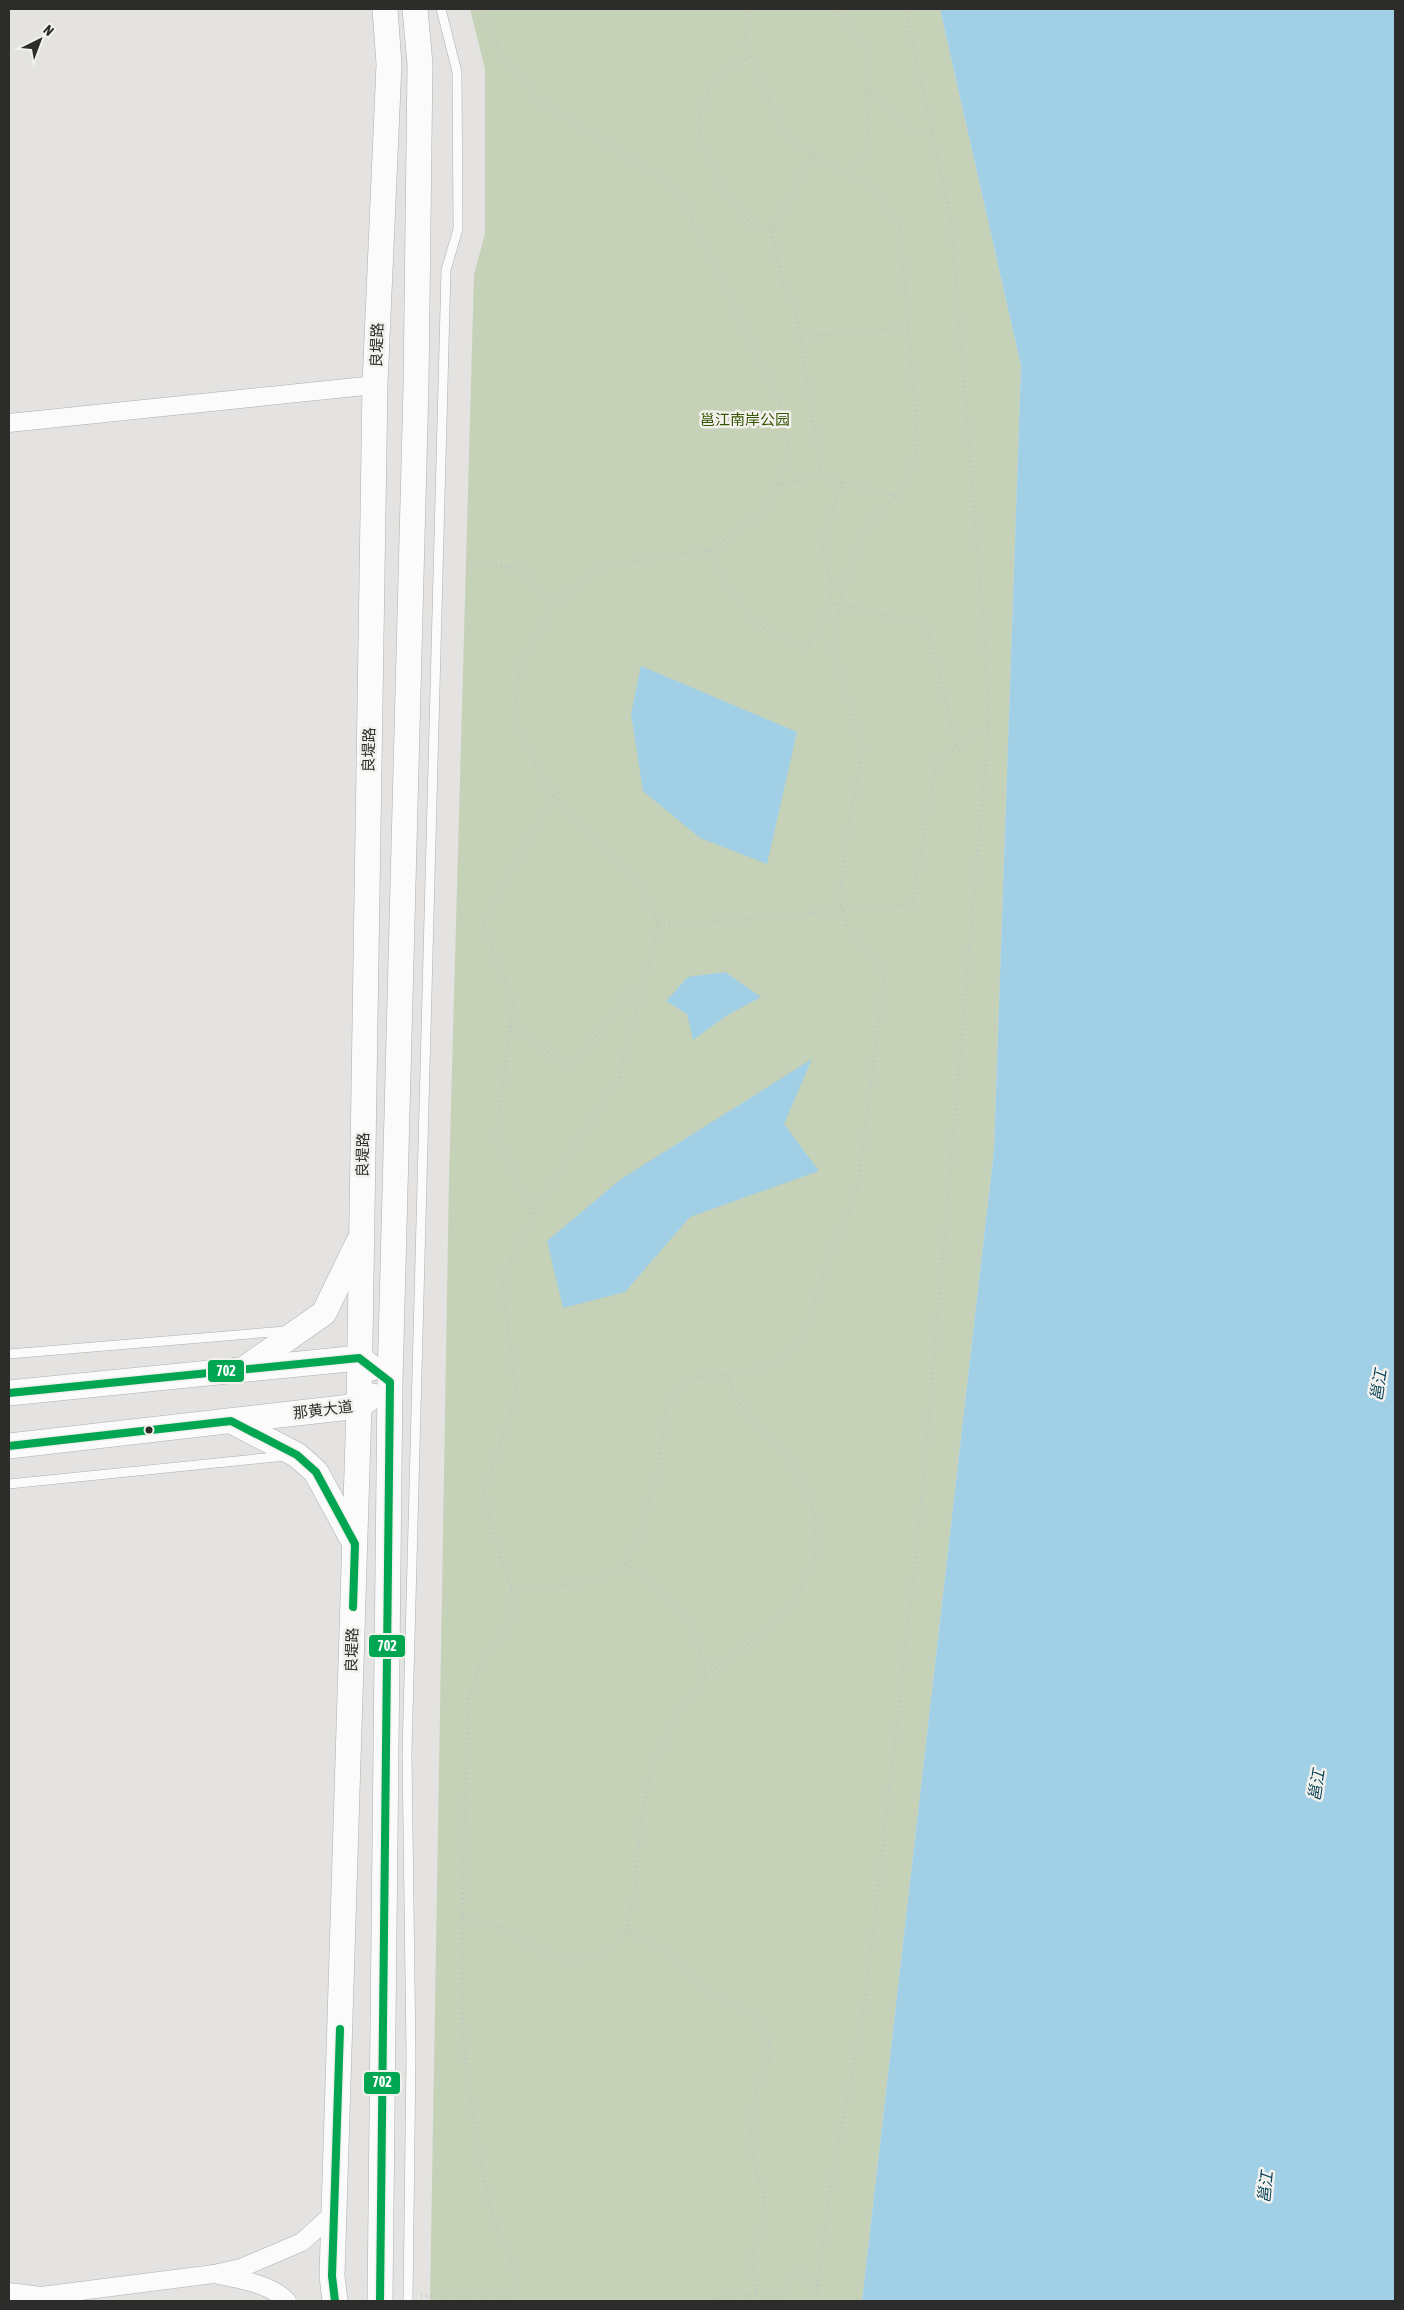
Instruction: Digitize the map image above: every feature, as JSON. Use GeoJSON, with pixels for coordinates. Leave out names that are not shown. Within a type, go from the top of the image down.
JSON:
{"type":"FeatureCollection","features":[{"type":"Feature","properties":{"kind":"main road","name":"良堤路"},"geometry":{"type":"LineString","coordinates":[[335,2301],[332,2276],[359,1406],[375,385],[389,64],[385,9]]}},
{"type":"Feature","properties":{"kind":"main road"},"geometry":{"type":"LineString","coordinates":[[380,2301],[390,1382],[416,386],[420,64],[415,9]]}},
{"type":"Feature","properties":{"kind":"main road"},"geometry":{"type":"LineString","coordinates":[[243,1370],[324,1313],[361,1237]]}},
{"type":"Feature","properties":{"kind":"main road"},"geometry":{"type":"LineString","coordinates":[[9,1393],[360,1358],[390,1382]]}},
{"type":"Feature","properties":{"kind":"main road"},"geometry":{"type":"LineString","coordinates":[[9,1380],[34,1390]]}},
{"type":"Feature","properties":{"kind":"main road","name":"那黄大道"},"geometry":{"type":"LineString","coordinates":[[18,1445],[359,1406],[390,1382]]}},
{"type":"Feature","properties":{"kind":"main road"},"geometry":{"type":"LineString","coordinates":[[231,1421],[296,1455],[316,1472],[355,1544]]}},
{"type":"Feature","properties":{"kind":"main road"},"geometry":{"type":"LineString","coordinates":[[9,1461],[18,1445]]}},
{"type":"Feature","properties":{"kind":"main road"},"geometry":{"type":"LineString","coordinates":[[325,2301],[332,2276]]}},
{"type":"Feature","properties":{"kind":"street"},"geometry":{"type":"LineString","coordinates":[[9,423],[375,385]]}},
{"type":"Feature","properties":{"kind":"street"},"geometry":{"type":"LineString","coordinates":[[9,2292],[33,2299],[214,2274],[241,2268],[302,2242],[334,2213]]}},
{"type":"Feature","properties":{"kind":"street"},"geometry":{"type":"LineString","coordinates":[[214,2274],[249,2282],[281,2295],[287,2301]]}},
{"type":"Feature","properties":{"kind":"lane"},"geometry":{"type":"LineString","coordinates":[[408,2299],[411,2055],[407,1753],[446,270],[458,229],[457,72],[441,9]]}},
{"type":"Feature","properties":{"kind":"lane"},"geometry":{"type":"LineString","coordinates":[[9,1354],[300,1330]]}},
{"type":"Feature","properties":{"kind":"lane"},"geometry":{"type":"LineString","coordinates":[[9,1484],[296,1455]]}},
{"type":"Feature","properties":{"kind":"path"},"geometry":{"type":"LineString","coordinates":[[481,9],[503,56],[538,100],[676,188],[780,403],[789,455],[766,511],[710,550],[596,568],[554,604],[520,663],[514,719],[544,784],[640,884],[659,926],[618,1077],[534,1214],[502,1278],[516,1392],[484,1493],[498,1549],[511,1586],[513,1618],[479,1667],[468,1703],[462,1919],[462,2016],[466,2082],[492,2214],[510,2256],[518,2284],[516,2301]]}},
{"type":"Feature","properties":{"kind":"path"},"geometry":{"type":"LineString","coordinates":[[511,1586],[560,1586],[601,1579],[625,1564],[637,1542],[653,1488],[668,1408],[677,1390],[691,1379],[756,1369],[781,1360],[798,1344],[808,1325],[827,1259],[848,1214],[859,1180],[884,972],[846,925],[840,899],[844,853],[862,747],[832,650],[843,591],[866,526],[902,489],[918,449],[900,226],[878,192],[787,138],[745,44],[748,9]]}},
{"type":"Feature","properties":{"kind":"path"},"geometry":{"type":"LineString","coordinates":[[836,9],[866,48],[868,147],[851,176]]}},
{"type":"Feature","properties":{"kind":"path"},"geometry":{"type":"LineString","coordinates":[[816,2301],[833,2170],[865,2004],[921,1508],[989,727],[984,632],[951,221],[905,9]]}},
{"type":"Feature","properties":{"kind":"path"},"geometry":{"type":"LineString","coordinates":[[750,56],[715,78],[700,110],[701,142],[724,191],[751,223],[772,232]]}},
{"type":"Feature","properties":{"kind":"path"},"geometry":{"type":"LineString","coordinates":[[867,90],[919,136],[930,130]]}},
{"type":"Feature","properties":{"kind":"path"},"geometry":{"type":"LineString","coordinates":[[813,153],[772,232],[784,289],[795,305],[822,477]]}},
{"type":"Feature","properties":{"kind":"path"},"geometry":{"type":"LineString","coordinates":[[801,336],[908,328]]}},
{"type":"Feature","properties":{"kind":"path"},"geometry":{"type":"LineString","coordinates":[[777,484],[822,477],[895,496]]}},
{"type":"Feature","properties":{"kind":"path"},"geometry":{"type":"LineString","coordinates":[[710,550],[721,576],[757,622],[770,632],[808,648],[830,604],[831,577],[822,553],[824,538],[842,482]]}},
{"type":"Feature","properties":{"kind":"path"},"geometry":{"type":"LineString","coordinates":[[466,566],[520,567],[554,604]]}},
{"type":"Feature","properties":{"kind":"path"},"geometry":{"type":"LineString","coordinates":[[830,604],[841,604],[927,625],[957,746]]}},
{"type":"Feature","properties":{"kind":"path"},"geometry":{"type":"LineString","coordinates":[[659,926],[912,904],[937,758],[989,727]]}},
{"type":"Feature","properties":{"kind":"path"},"geometry":{"type":"LineString","coordinates":[[534,1214],[497,1137],[513,1002],[483,922],[554,795]]}},
{"type":"Feature","properties":{"kind":"path"},"geometry":{"type":"LineString","coordinates":[[510,1025],[571,1069],[631,991],[640,996]]}},
{"type":"Feature","properties":{"kind":"path"},"geometry":{"type":"LineString","coordinates":[[462,1919],[501,1927],[550,1956],[578,1962],[611,1951],[626,1932],[635,1890],[641,1815],[652,1766],[679,1710],[706,1675],[768,1629],[796,1598],[816,1555],[815,1513],[794,1466],[750,1418],[734,1394],[728,1374]]}},
{"type":"Feature","properties":{"kind":"path"},"geometry":{"type":"LineString","coordinates":[[625,1564],[657,1588],[678,1610],[696,1638],[706,1675]]}},
{"type":"Feature","properties":{"kind":"path"},"geometry":{"type":"LineString","coordinates":[[626,1932],[660,1946],[672,1955],[700,1988],[720,2000],[746,2011],[761,2025],[770,2042],[770,2056],[755,2096],[751,2122],[754,2162],[764,2191],[765,2208],[754,2250],[752,2267],[756,2295]]}},
{"type":"Feature","properties":{"kind":"path"},"geometry":{"type":"LineString","coordinates":[[710,2301],[724,2296],[779,2296],[797,2270],[818,2286]]}},
{"type":"Feature","properties":{"kind":"path"},"geometry":{"type":"LineString","coordinates":[[408,2299],[516,2296]]}},
{"type":"Feature","properties":{"kind":"green space","name":"邕江南岸公园"},"geometry":{"type":"Polygon","coordinates":[[[470,9],[940,9],[1021,366],[994,1150],[862,2301],[430,2301],[449,1176],[474,274],[485,234],[485,69],[470,9]]]}},
{"type":"Feature","properties":{"kind":"water","name":"邕江"},"geometry":{"type":"Polygon","coordinates":[[[940,9],[1395,9],[1395,2301],[862,2301],[994,1150],[1021,366],[940,9]]]}},
{"type":"Feature","properties":{"kind":"water"},"geometry":{"type":"Polygon","coordinates":[[[641,666],[797,732],[767,864],[700,838],[643,791],[631,714],[641,666]]]}},
{"type":"Feature","properties":{"kind":"water"},"geometry":{"type":"Polygon","coordinates":[[[725,972],[761,997],[726,1016],[693,1040],[687,1014],[666,1001],[688,977],[725,972]]]}},
{"type":"Feature","properties":{"kind":"water"},"geometry":{"type":"Polygon","coordinates":[[[812,1059],[784,1124],[819,1171],[690,1217],[625,1292],[563,1308],[547,1241],[621,1179],[812,1059]]]}},
{"type":"Feature","properties":{"kind":"transit line","name":"702"},"geometry":{"type":"LineString","coordinates":[[9,1393],[359,1358],[390,1382],[380,2301]]}},
{"type":"Feature","properties":{"kind":"transit line","name":"702"},"geometry":{"type":"LineString","coordinates":[[9,1446],[231,1421],[297,1455],[316,1472],[355,1544],[353,1607]]}},
{"type":"Feature","properties":{"kind":"transit line","name":"702"},"geometry":{"type":"LineString","coordinates":[[335,2301],[332,2276],[340,2029]]}}]}
